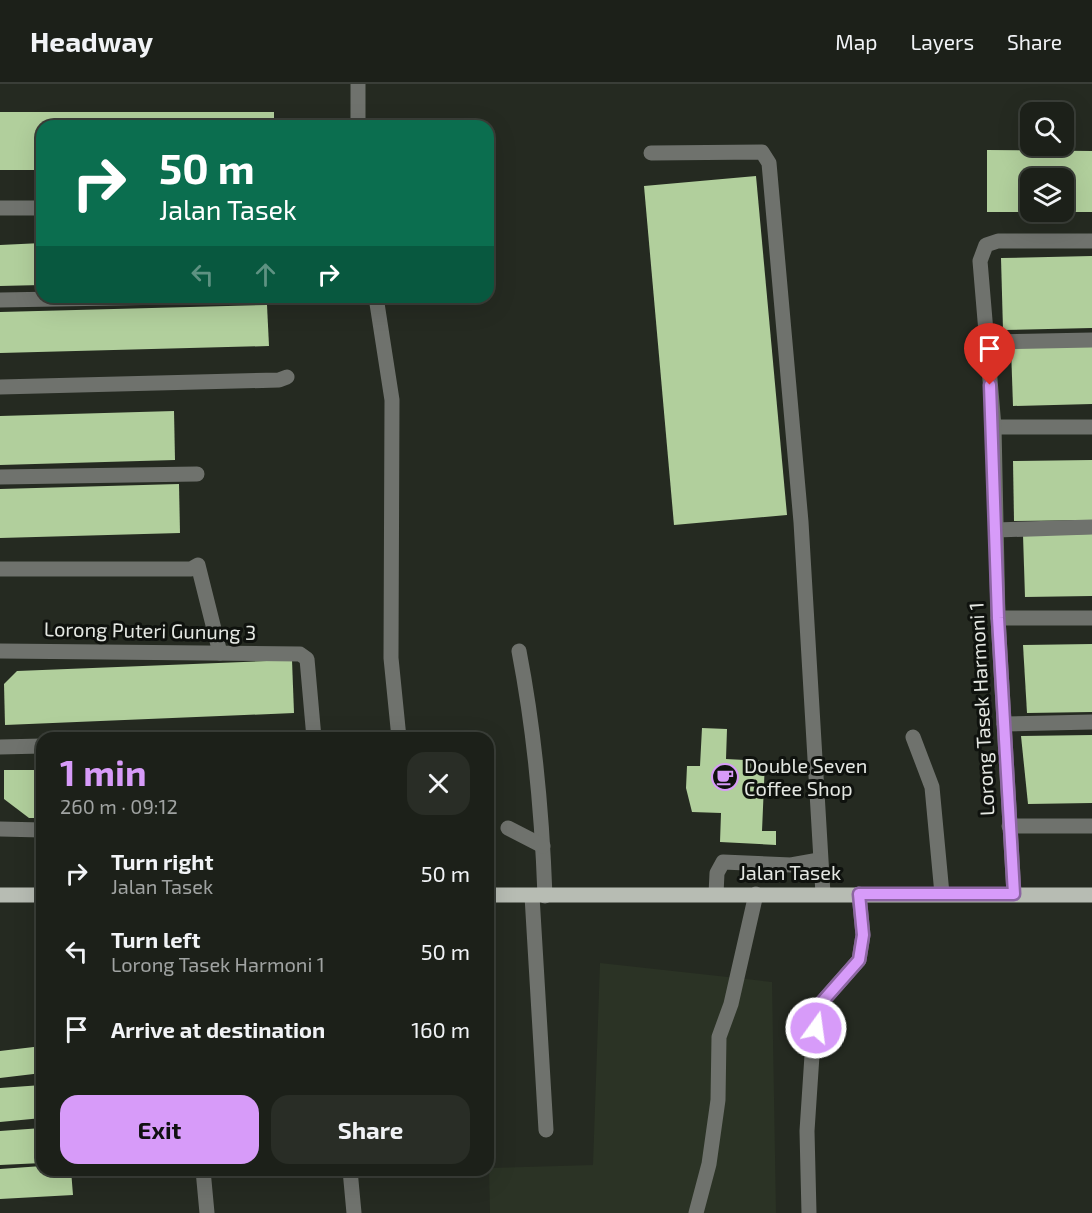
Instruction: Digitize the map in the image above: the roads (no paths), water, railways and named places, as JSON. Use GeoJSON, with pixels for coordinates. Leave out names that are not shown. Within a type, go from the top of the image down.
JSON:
{"type":"FeatureCollection","features":[{"type":"Feature","properties":{"kind":"main road"},"geometry":{"type":"LineString","coordinates":[[0,895],[36,895]]}},
{"type":"Feature","properties":{"kind":"main road","name":"Jalan Tasek"},"geometry":{"type":"LineString","coordinates":[[494,895],[1092,895]]}},
{"type":"Feature","properties":{"kind":"street"},"geometry":{"type":"LineString","coordinates":[[358,84],[358,120]]}},
{"type":"Feature","properties":{"kind":"street"},"geometry":{"type":"LineString","coordinates":[[651,153],[762,152],[769,163],[801,522],[819,860],[823,894]]}},
{"type":"Feature","properties":{"kind":"street"},"geometry":{"type":"LineString","coordinates":[[0,208],[36,208]]}},
{"type":"Feature","properties":{"kind":"street","name":"Lorong Tasek Harmoni 1"},"geometry":{"type":"LineString","coordinates":[[1014,894],[998,618],[994,427],[980,261],[986,245],[998,241],[1092,241]]}},
{"type":"Feature","properties":{"kind":"street"},"geometry":{"type":"LineString","coordinates":[[0,300],[36,299]]}},
{"type":"Feature","properties":{"kind":"street"},"geometry":{"type":"LineString","coordinates":[[377,303],[392,400],[391,658],[398,732]]}},
{"type":"Feature","properties":{"kind":"street"},"geometry":{"type":"LineString","coordinates":[[987,342],[1092,340]]}},
{"type":"Feature","properties":{"kind":"street"},"geometry":{"type":"LineString","coordinates":[[0,387],[279,380],[287,377]]}},
{"type":"Feature","properties":{"kind":"street"},"geometry":{"type":"LineString","coordinates":[[994,427],[1092,427]]}},
{"type":"Feature","properties":{"kind":"street"},"geometry":{"type":"LineString","coordinates":[[0,477],[197,474]]}},
{"type":"Feature","properties":{"kind":"street"},"geometry":{"type":"LineString","coordinates":[[996,530],[1092,527]]}},
{"type":"Feature","properties":{"kind":"street"},"geometry":{"type":"LineString","coordinates":[[0,569],[191,569],[198,565],[220,653]]}},
{"type":"Feature","properties":{"kind":"street"},"geometry":{"type":"LineString","coordinates":[[998,618],[1092,618]]}},
{"type":"Feature","properties":{"kind":"street","name":"Lorong Puteri Gunung 3"},"geometry":{"type":"LineString","coordinates":[[0,651],[300,654],[307,659],[313,732]]}},
{"type":"Feature","properties":{"kind":"street"},"geometry":{"type":"LineString","coordinates":[[519,651],[534,733],[543,846],[538,896],[546,1130]]}},
{"type":"Feature","properties":{"kind":"street"},"geometry":{"type":"LineString","coordinates":[[1004,724],[1092,722]]}},
{"type":"Feature","properties":{"kind":"street"},"geometry":{"type":"LineString","coordinates":[[913,737],[932,787],[942,894]]}},
{"type":"Feature","properties":{"kind":"street"},"geometry":{"type":"LineString","coordinates":[[0,747],[36,746]]}},
{"type":"Feature","properties":{"kind":"street","name":"Lorong Tasek Harmoni 1"},"geometry":{"type":"LineString","coordinates":[[1009,826],[1092,826]]}},
{"type":"Feature","properties":{"kind":"street"},"geometry":{"type":"LineString","coordinates":[[508,828],[543,846]]}},
{"type":"Feature","properties":{"kind":"street"},"geometry":{"type":"LineString","coordinates":[[0,829],[36,830]]}},
{"type":"Feature","properties":{"kind":"street"},"geometry":{"type":"LineString","coordinates":[[716,894],[717,873],[723,862],[791,865],[819,860]]}},
{"type":"Feature","properties":{"kind":"street"},"geometry":{"type":"LineString","coordinates":[[696,1213],[709,1164],[718,1100],[718,1037],[731,1004],[756,894]]}},
{"type":"Feature","properties":{"kind":"street"},"geometry":{"type":"LineString","coordinates":[[809,1213],[807,1131],[815,1010],[859,960],[863,935],[859,894]]}},
{"type":"Feature","properties":{"kind":"street"},"geometry":{"type":"LineString","coordinates":[[204,1176],[207,1213]]}},
{"type":"Feature","properties":{"kind":"street"},"geometry":{"type":"LineString","coordinates":[[351,1176],[354,1213]]}},
{"type":"Feature","properties":{"kind":"place","name":"Double Seven Coffee Shop"},"geometry":{"type":"Point","coordinates":[725,777]}}]}
